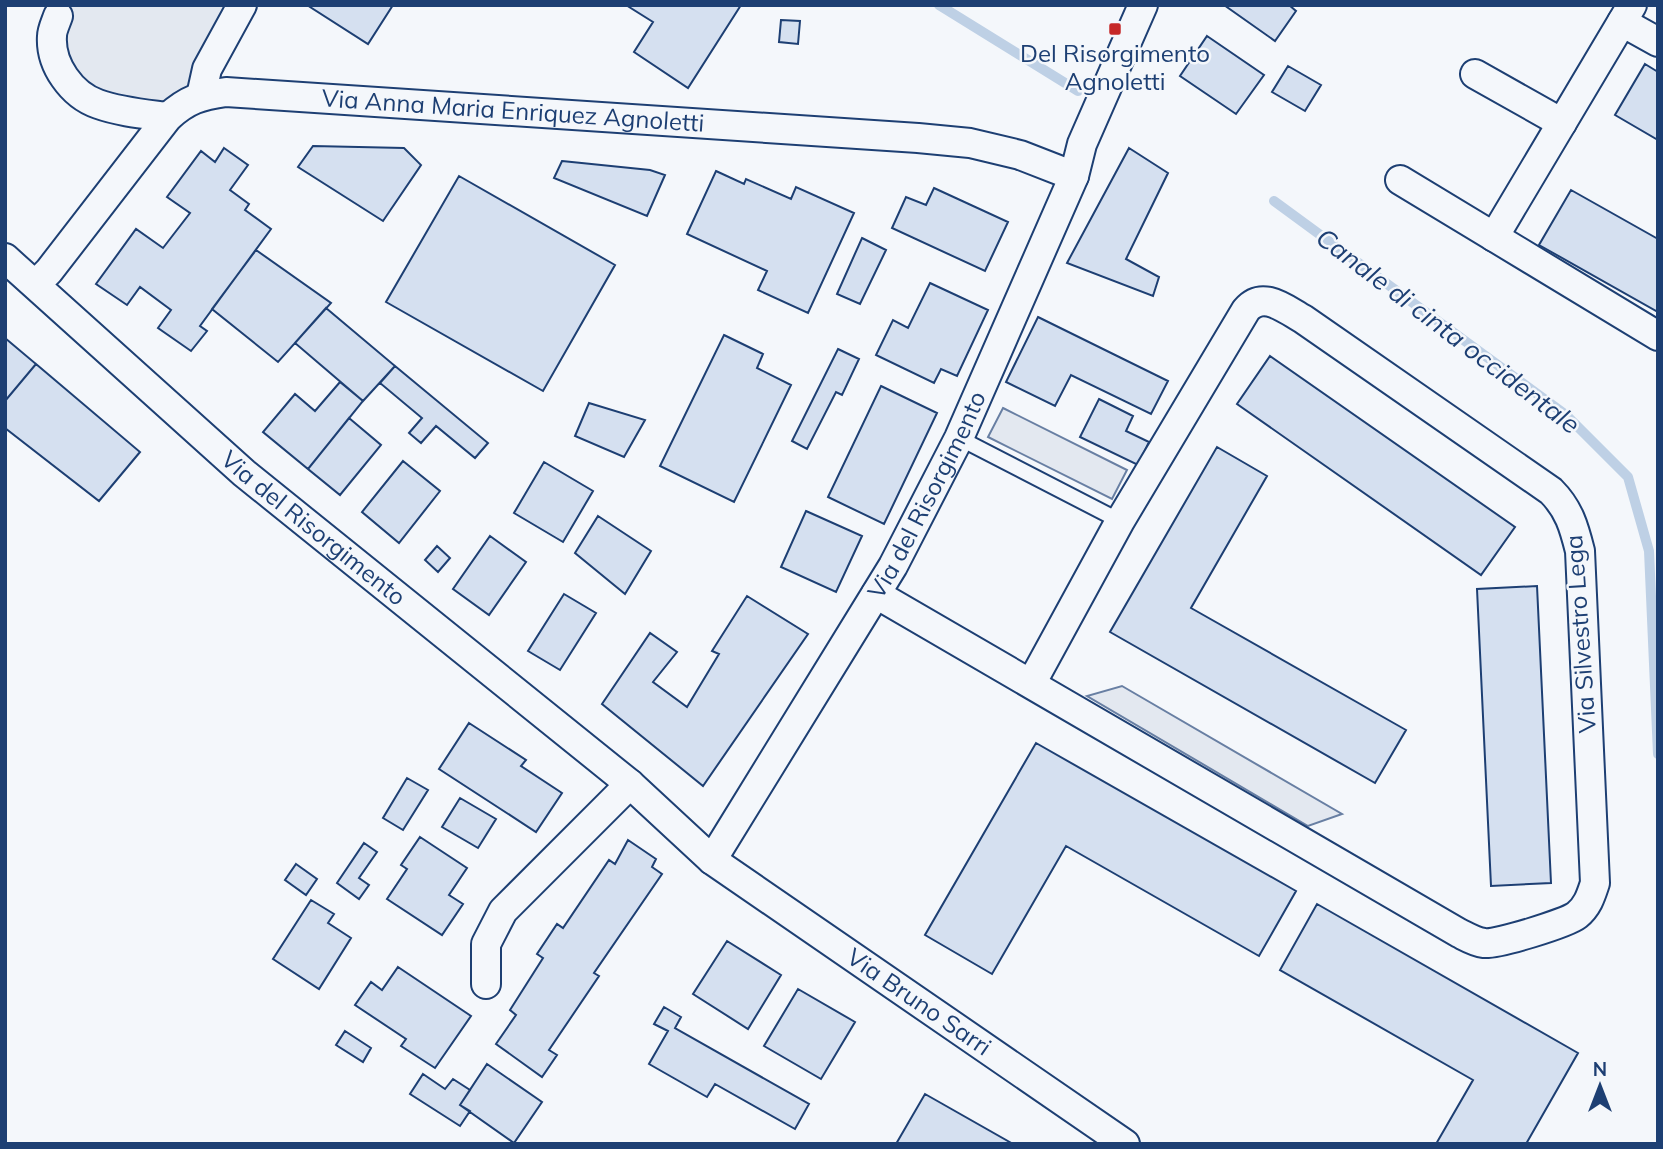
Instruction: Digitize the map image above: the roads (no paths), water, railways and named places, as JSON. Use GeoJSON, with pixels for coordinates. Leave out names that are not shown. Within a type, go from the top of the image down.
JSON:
{"type":"FeatureCollection","features":[{"type":"Feature","properties":{"kind":"street"},"geometry":{"type":"LineString","coordinates":[[201,96],[207,69],[242,5]]}},
{"type":"Feature","properties":{"kind":"street","name":"Via del Risorgimento"},"geometry":{"type":"LineString","coordinates":[[5,258],[244,473],[630,784],[712,860],[876,594],[959,438],[1074,177],[1082,144],[1143,5]]}},
{"type":"Feature","properties":{"kind":"street"},"geometry":{"type":"LineString","coordinates":[[1494,237],[1627,14],[1658,42]]}},
{"type":"Feature","properties":{"kind":"street"},"geometry":{"type":"LineString","coordinates":[[58,16],[52,36],[55,53],[61,73],[72,87],[83,97],[99,104],[168,117]]}},
{"type":"Feature","properties":{"kind":"street"},"geometry":{"type":"LineString","coordinates":[[1475,74],[1562,123]]}},
{"type":"Feature","properties":{"kind":"street","name":"Via Anna Maria Enriquez Agnoletti"},"geometry":{"type":"LineString","coordinates":[[36,284],[49,271],[168,117],[183,103],[201,96],[226,92],[918,138],[970,144],[1020,155],[1074,177]]}},
{"type":"Feature","properties":{"kind":"street"},"geometry":{"type":"LineString","coordinates":[[1400,180],[1658,337]]}},
{"type":"Feature","properties":{"kind":"street","name":"Via Silvestro Lega"},"geometry":{"type":"LineString","coordinates":[[876,594],[1031,684],[1472,940],[1499,943],[1575,917],[1588,903],[1595,883],[1580,551],[1572,521],[1562,503],[1551,491],[1303,319],[1266,301],[1251,304],[1246,310],[1120,521],[1031,684]]}},
{"type":"Feature","properties":{"kind":"street"},"geometry":{"type":"LineString","coordinates":[[486,984],[486,944],[503,911],[630,784]]}},
{"type":"Feature","properties":{"kind":"street","name":"Via Bruno Sarri"},"geometry":{"type":"LineString","coordinates":[[712,860],[1125,1144]]}},
{"type":"Feature","properties":{"kind":"lane"},"geometry":{"type":"LineString","coordinates":[[959,438],[1120,521]]}},
{"type":"Feature","properties":{"kind":"waterway","name":"Canale di cinta occidentale"},"geometry":{"type":"LineString","coordinates":[[939,5],[1078,91]]}},
{"type":"Feature","properties":{"kind":"waterway","name":"Canale di cinta occidentale"},"geometry":{"type":"LineString","coordinates":[[1274,201],[1566,415],[1628,477],[1649,551],[1658,754]]}},
{"type":"Feature","properties":{"kind":"place","name":"Del Risorgimento Agnoletti"},"geometry":{"type":"Point","coordinates":[1115,29]}}]}
